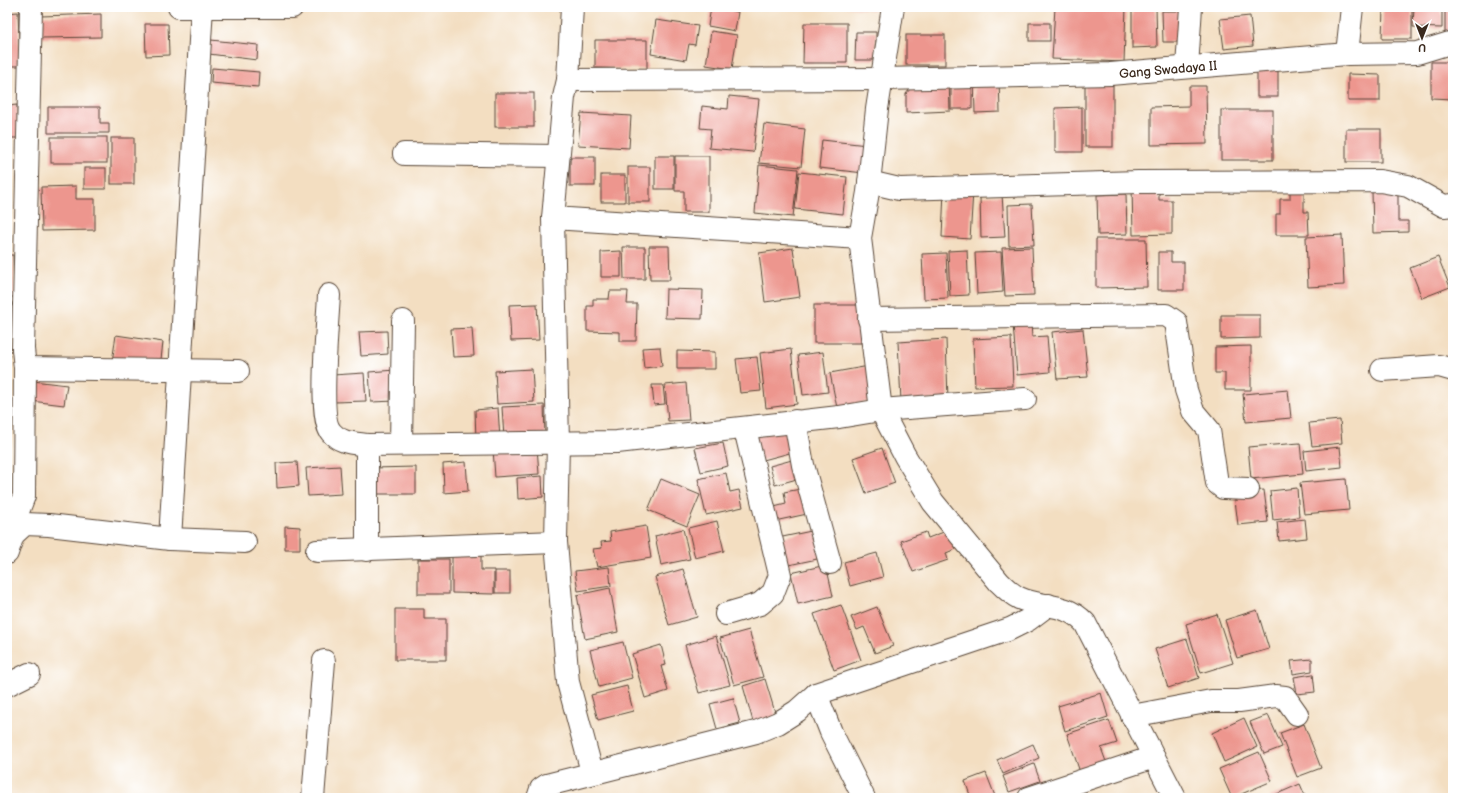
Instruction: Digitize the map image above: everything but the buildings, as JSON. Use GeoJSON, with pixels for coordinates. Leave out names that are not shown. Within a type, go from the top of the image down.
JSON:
{"type":"FeatureCollection","features":[{"type":"Feature","properties":{"kind":"street"},"geometry":{"type":"LineString","coordinates":[[8,551],[8,514],[19,509],[24,496],[25,368],[15,306],[31,7]]}},
{"type":"Feature","properties":{"kind":"street"},"geometry":{"type":"LineString","coordinates":[[179,7],[292,7]]}},
{"type":"Feature","properties":{"kind":"street"},"geometry":{"type":"LineString","coordinates":[[170,539],[202,7]]}},
{"type":"Feature","properties":{"kind":"street"},"geometry":{"type":"LineString","coordinates":[[572,7],[568,80],[564,97],[553,218],[558,442],[556,542],[568,682],[592,772]]}},
{"type":"Feature","properties":{"kind":"street"},"geometry":{"type":"LineString","coordinates":[[893,7],[882,79],[870,182],[860,238],[881,410],[905,456],[933,502],[999,582],[1009,592],[1020,598],[1067,610],[1076,614],[1086,623],[1175,798]]}},
{"type":"Feature","properties":{"kind":"street"},"geometry":{"type":"LineString","coordinates":[[1186,67],[1191,7]]}},
{"type":"Feature","properties":{"kind":"street"},"geometry":{"type":"LineString","coordinates":[[1347,54],[1352,7]]}},
{"type":"Feature","properties":{"kind":"street","name":"Gang Swadaya II"},"geometry":{"type":"LineString","coordinates":[[568,80],[882,79],[1110,74],[1347,54],[1417,53],[1453,42]]}},
{"type":"Feature","properties":{"kind":"street"},"geometry":{"type":"LineString","coordinates":[[404,154],[558,156]]}},
{"type":"Feature","properties":{"kind":"street"},"geometry":{"type":"LineString","coordinates":[[870,182],[899,188],[1139,182],[1380,181],[1408,186],[1444,206],[1453,205]]}},
{"type":"Feature","properties":{"kind":"street"},"geometry":{"type":"LineString","coordinates":[[553,218],[860,238]]}},
{"type":"Feature","properties":{"kind":"street"},"geometry":{"type":"LineString","coordinates":[[329,295],[325,382],[326,421],[330,431],[343,442],[367,445],[617,442],[746,429],[881,410],[1025,398]]}},
{"type":"Feature","properties":{"kind":"street"},"geometry":{"type":"LineString","coordinates":[[870,319],[1166,315],[1176,322],[1186,390],[1193,411],[1209,430],[1217,483],[1223,488],[1248,489]]}},
{"type":"Feature","properties":{"kind":"street"},"geometry":{"type":"LineString","coordinates":[[401,444],[403,321]]}},
{"type":"Feature","properties":{"kind":"street"},"geometry":{"type":"LineString","coordinates":[[1382,370],[1439,366],[1453,370]]}},
{"type":"Feature","properties":{"kind":"street"},"geometry":{"type":"LineString","coordinates":[[25,368],[238,371]]}},
{"type":"Feature","properties":{"kind":"street"},"geometry":{"type":"LineString","coordinates":[[796,421],[804,465],[830,563]]}},
{"type":"Feature","properties":{"kind":"street"},"geometry":{"type":"LineString","coordinates":[[726,614],[760,604],[773,593],[780,574],[746,429]]}},
{"type":"Feature","properties":{"kind":"street"},"geometry":{"type":"LineString","coordinates":[[367,445],[367,550]]}},
{"type":"Feature","properties":{"kind":"street"},"geometry":{"type":"LineString","coordinates":[[8,551],[13,535],[25,524],[57,526],[170,539],[245,542]]}},
{"type":"Feature","properties":{"kind":"street"},"geometry":{"type":"LineString","coordinates":[[317,551],[556,542]]}},
{"type":"Feature","properties":{"kind":"street"},"geometry":{"type":"LineString","coordinates":[[538,798],[541,789],[546,785],[592,772],[706,746],[756,732],[778,723],[797,711],[816,694],[1010,629],[1028,620],[1048,605]]}},
{"type":"Feature","properties":{"kind":"street"},"geometry":{"type":"LineString","coordinates":[[313,798],[324,662]]}},
{"type":"Feature","properties":{"kind":"street"},"geometry":{"type":"LineString","coordinates":[[7,685],[29,674]]}},
{"type":"Feature","properties":{"kind":"street"},"geometry":{"type":"LineString","coordinates":[[816,694],[831,732],[864,798]]}},
{"type":"Feature","properties":{"kind":"street"},"geometry":{"type":"LineString","coordinates":[[1132,716],[1211,701],[1239,701],[1276,696],[1285,697],[1297,714]]}},
{"type":"Feature","properties":{"kind":"street"},"geometry":{"type":"LineString","coordinates":[[1029,798],[1154,757]]}}]}
